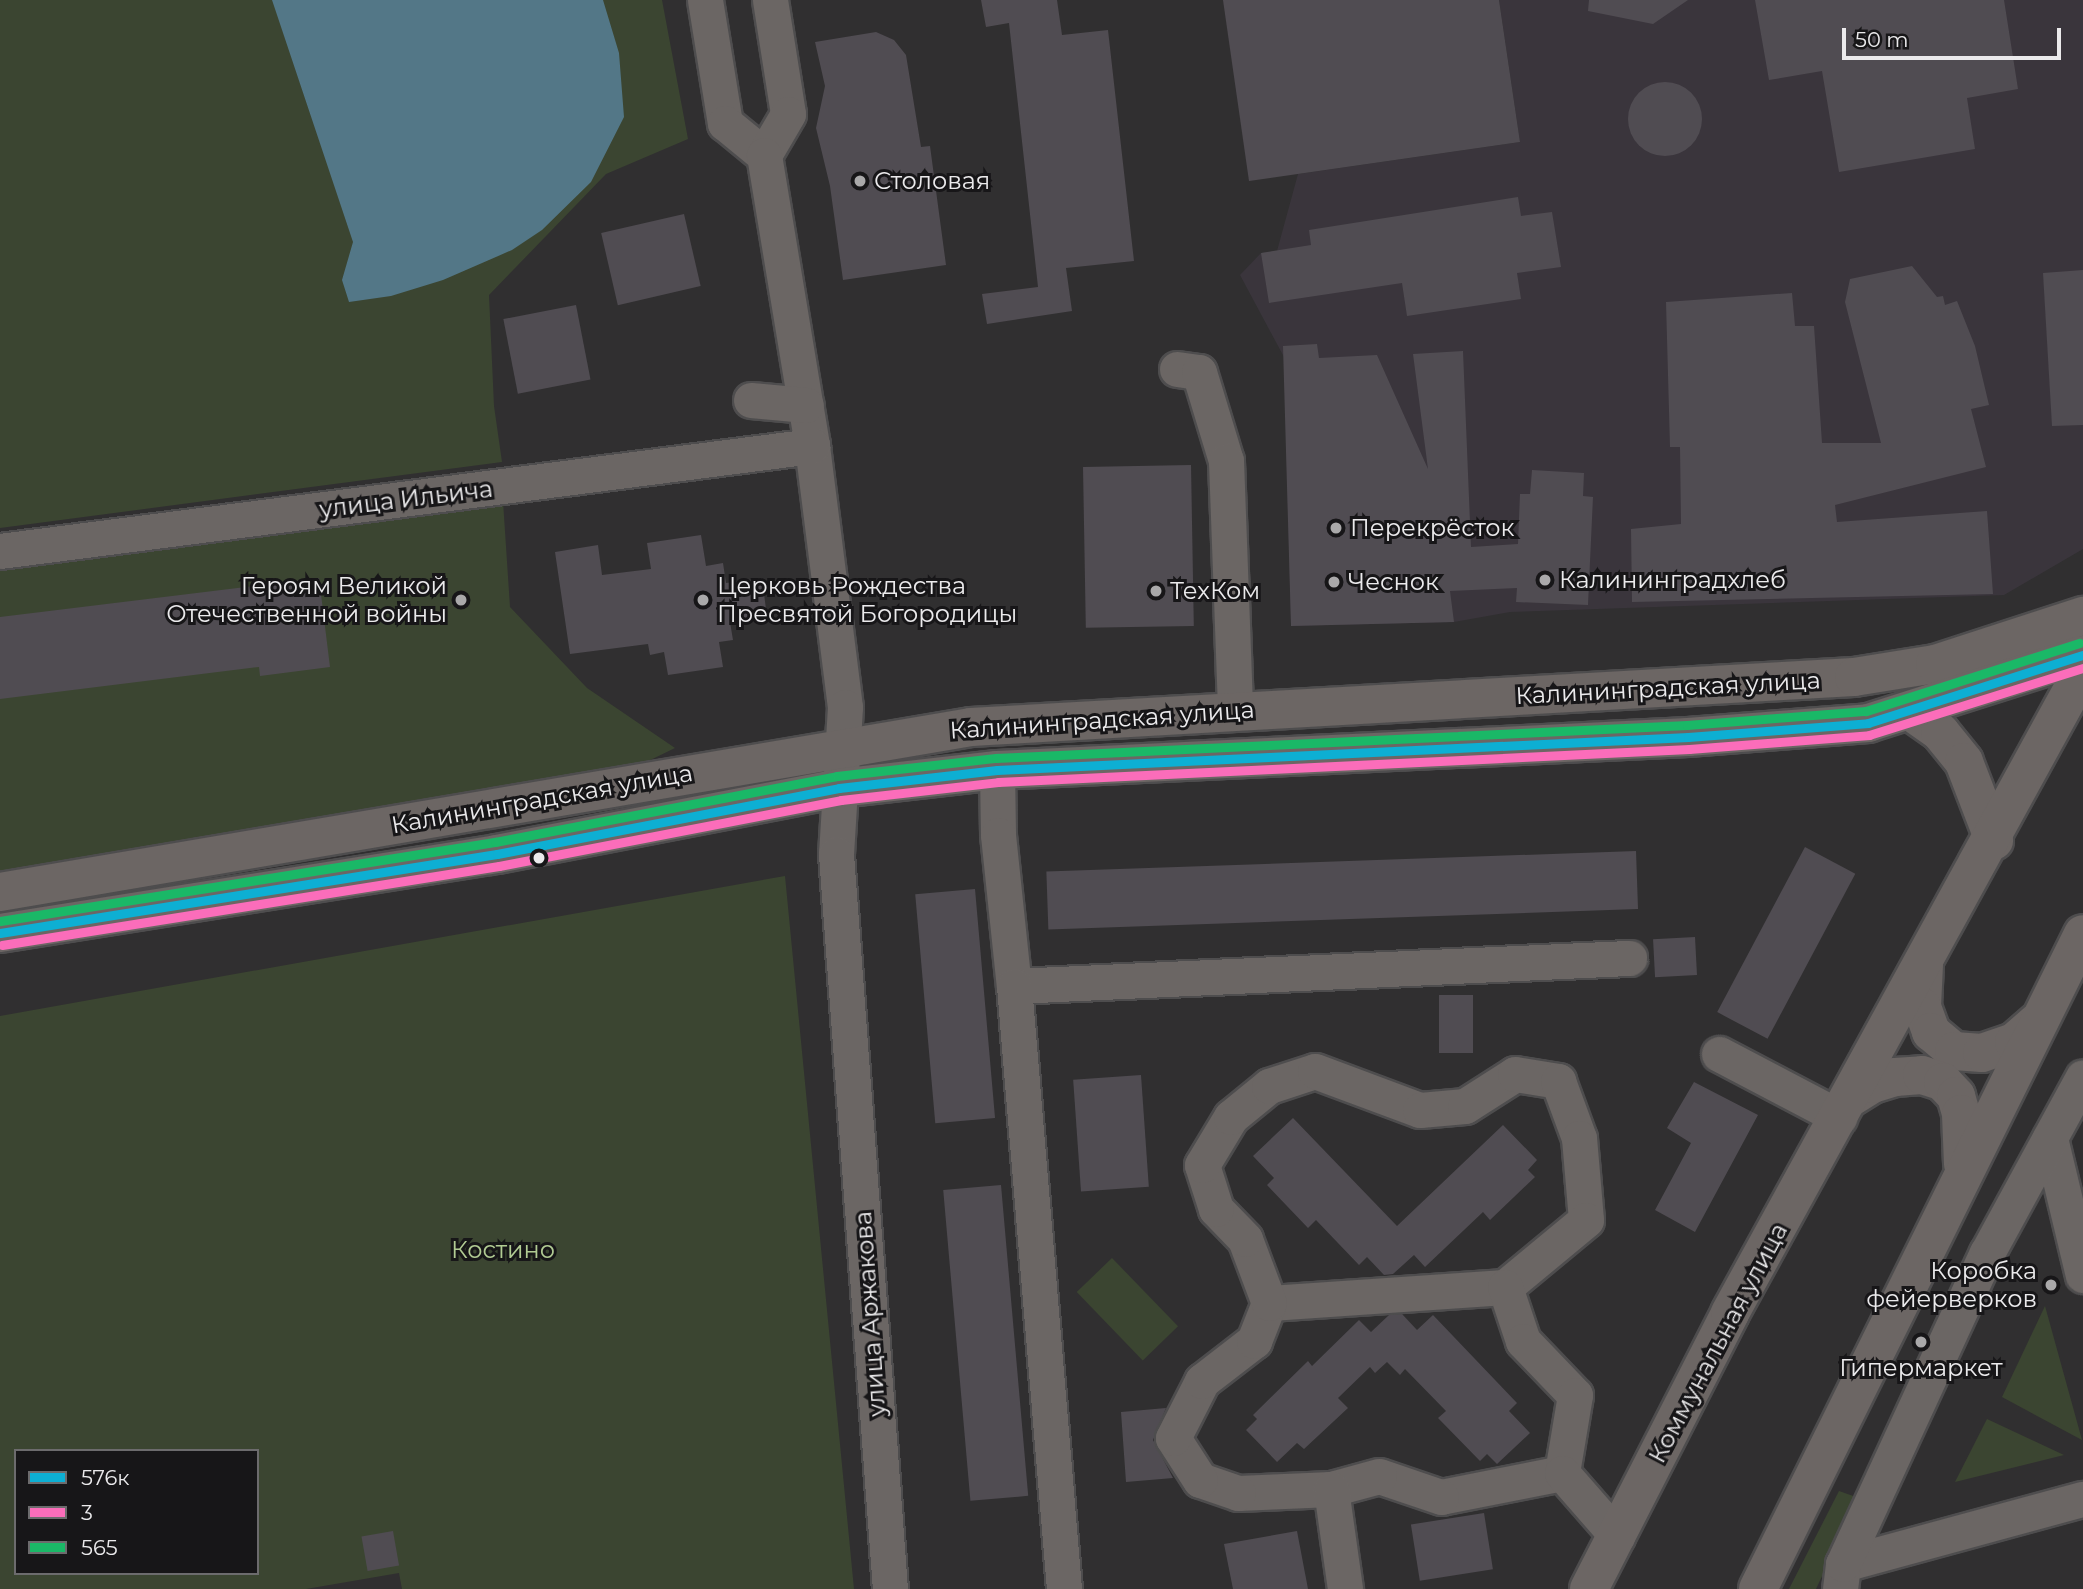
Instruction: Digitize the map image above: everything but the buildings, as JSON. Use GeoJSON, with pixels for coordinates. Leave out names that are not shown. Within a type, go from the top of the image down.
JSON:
{"type":"FeatureCollection","features":[{"type":"Feature","properties":{"kind":"main road","name":"Калининградская улица"},"geometry":{"type":"LineString","coordinates":[[0,892],[841,748],[1015,722],[1235,709],[1674,691],[1854,677],[1935,664],[2083,616]]}},
{"type":"Feature","properties":{"kind":"main road","name":"Калининградская улица"},"geometry":{"type":"LineString","coordinates":[[0,933],[497,854],[839,788],[997,769],[1776,732],[1868,723],[2083,655]]}},
{"type":"Feature","properties":{"kind":"main road","name":"Коммунальная улица"},"geometry":{"type":"LineString","coordinates":[[1589,1589],[1730,1313],[1924,958],[1994,840],[2083,670]]}},
{"type":"Feature","properties":{"kind":"main road"},"geometry":{"type":"LineString","coordinates":[[1910,711],[1940,732],[1964,762],[1994,840]]}},
{"type":"Feature","properties":{"kind":"main road","name":"Коммунальная улица"},"geometry":{"type":"LineString","coordinates":[[1758,1589],[1849,1413],[1963,1169],[2083,934]]}},
{"type":"Feature","properties":{"kind":"main road","name":"Коммунальная улица"},"geometry":{"type":"LineString","coordinates":[[1924,958],[1922,1007],[1931,1032],[1954,1051],[1982,1053],[2014,1042],[2041,1019]]}},
{"type":"Feature","properties":{"kind":"main road","name":"Коммунальная улица"},"geometry":{"type":"LineString","coordinates":[[1844,1107],[1872,1084],[1895,1077],[1922,1074],[1942,1082],[1956,1096],[1961,1114],[1963,1169]]}},
{"type":"Feature","properties":{"kind":"street"},"geometry":{"type":"LineString","coordinates":[[705,0],[724,123],[764,155],[788,114],[770,0]]}},
{"type":"Feature","properties":{"kind":"street","name":"улица Аржакова"},"geometry":{"type":"LineString","coordinates":[[764,155],[806,404],[845,707],[836,854],[890,1589]]}},
{"type":"Feature","properties":{"kind":"street"},"geometry":{"type":"LineString","coordinates":[[1177,369],[1199,372],[1211,452],[1235,709]]}},
{"type":"Feature","properties":{"kind":"street"},"geometry":{"type":"LineString","coordinates":[[751,400],[806,404]]}},
{"type":"Feature","properties":{"kind":"street","name":"улица Ильича"},"geometry":{"type":"LineString","coordinates":[[0,551],[812,446]]}},
{"type":"Feature","properties":{"kind":"street"},"geometry":{"type":"LineString","coordinates":[[997,769],[998,835],[1014,986],[1064,1589]]}},
{"type":"Feature","properties":{"kind":"street"},"geometry":{"type":"LineString","coordinates":[[1014,986],[1629,958]]}},
{"type":"Feature","properties":{"kind":"street"},"geometry":{"type":"LineString","coordinates":[[1719,1054],[1844,1107]]}},
{"type":"Feature","properties":{"kind":"street"},"geometry":{"type":"LineString","coordinates":[[1269,1303],[1505,1287],[1586,1220],[1579,1138],[1558,1081],[1515,1074],[1465,1106],[1420,1110],[1315,1071],[1269,1086],[1231,1117],[1202,1165],[1216,1209],[1245,1239],[1269,1303],[1254,1342],[1202,1381],[1173,1438],[1200,1480],[1238,1493],[1331,1489],[1379,1476],[1441,1497],[1562,1473]]}},
{"type":"Feature","properties":{"kind":"street"},"geometry":{"type":"LineString","coordinates":[[1842,1577],[1987,1253],[2083,1077]]}},
{"type":"Feature","properties":{"kind":"street"},"geometry":{"type":"LineString","coordinates":[[2050,1138],[2083,1275]]}},
{"type":"Feature","properties":{"kind":"street"},"geometry":{"type":"LineString","coordinates":[[1505,1287],[1523,1341],[1574,1395],[1562,1473],[1617,1536]]}},
{"type":"Feature","properties":{"kind":"street"},"geometry":{"type":"LineString","coordinates":[[1331,1489],[1345,1589]]}},
{"type":"Feature","properties":{"kind":"street"},"geometry":{"type":"LineString","coordinates":[[1842,1577],[2083,1499]]}},
{"type":"Feature","properties":{"kind":"shaded area"},"geometry":{"type":"Polygon","coordinates":[[[1499,0],[2083,0],[2083,549],[2004,595],[1510,612],[1454,622],[1291,626],[1284,357],[1240,275],[1261,253],[1277,251],[1298,174],[1520,142],[1499,0]]]}},
{"type":"Feature","properties":{"kind":"green space"},"geometry":{"type":"Polygon","coordinates":[[[0,0],[662,0],[688,139],[606,174],[489,295],[494,406],[502,462],[0,528],[0,0]]]}},
{"type":"Feature","properties":{"kind":"green space"},"geometry":{"type":"Polygon","coordinates":[[[503,501],[510,607],[587,688],[675,748],[636,767],[0,884],[0,567],[503,501]]]}},
{"type":"Feature","properties":{"kind":"green space","name":"Костино"},"geometry":{"type":"Polygon","coordinates":[[[785,876],[854,1589],[402,1589],[399,1573],[306,1589],[0,1589],[0,1016],[785,876]]]}},
{"type":"Feature","properties":{"kind":"green space"},"geometry":{"type":"Polygon","coordinates":[[[1112,1258],[1178,1326],[1143,1360],[1077,1292],[1112,1258]]]}},
{"type":"Feature","properties":{"kind":"green space"},"geometry":{"type":"Polygon","coordinates":[[[2045,1306],[2082,1440],[2002,1397],[2045,1306]]]}},
{"type":"Feature","properties":{"kind":"green space"},"geometry":{"type":"Polygon","coordinates":[[[1987,1419],[2064,1455],[1955,1482],[1987,1419]]]}},
{"type":"Feature","properties":{"kind":"green space"},"geometry":{"type":"Polygon","coordinates":[[[1839,1491],[1859,1498],[1816,1589],[1789,1589],[1839,1491]]]}},
{"type":"Feature","properties":{"kind":"water"},"geometry":{"type":"Polygon","coordinates":[[[272,0],[603,0],[619,53],[624,117],[591,182],[542,230],[512,250],[443,280],[391,296],[349,302],[342,280],[353,242],[272,0]]]}},
{"type":"Feature","properties":{"kind":"transit line","name":"565"},"geometry":{"type":"LineString","coordinates":[[0,921],[495,842],[837,776],[996,758],[1687,725],[1866,711],[2079,643]]}},
{"type":"Feature","properties":{"kind":"transit line","name":"576к"},"geometry":{"type":"LineString","coordinates":[[0,933],[497,854],[839,788],[997,770],[1688,737],[1868,723],[2083,655]]}},
{"type":"Feature","properties":{"kind":"transit line","name":"3"},"geometry":{"type":"LineString","coordinates":[[2,945],[499,866],[841,800],[998,782],[1689,749],[1869,735],[2083,668]]}},
{"type":"Feature","properties":{"kind":"place","name":"Столовая"},"geometry":{"type":"Point","coordinates":[860,181]}},
{"type":"Feature","properties":{"kind":"place","name":"Перекрёсток"},"geometry":{"type":"Point","coordinates":[1336,528]}},
{"type":"Feature","properties":{"kind":"place","name":"Калининградхлеб"},"geometry":{"type":"Point","coordinates":[1545,580]}},
{"type":"Feature","properties":{"kind":"place","name":"Чеснок"},"geometry":{"type":"Point","coordinates":[1334,582]}},
{"type":"Feature","properties":{"kind":"place","name":"ТехКом"},"geometry":{"type":"Point","coordinates":[1156,591]}},
{"type":"Feature","properties":{"kind":"place","name":"Героям Великой Отечественной войны"},"geometry":{"type":"Point","coordinates":[461,600]}},
{"type":"Feature","properties":{"kind":"place","name":"Церковь Рождества Пресвятой Богородицы"},"geometry":{"type":"Point","coordinates":[703,600]}},
{"type":"Feature","properties":{"kind":"place","name":"Коробка фейерверков"},"geometry":{"type":"Point","coordinates":[2051,1285]}},
{"type":"Feature","properties":{"kind":"place","name":"Гипермаркет"},"geometry":{"type":"Point","coordinates":[1921,1342]}}]}
